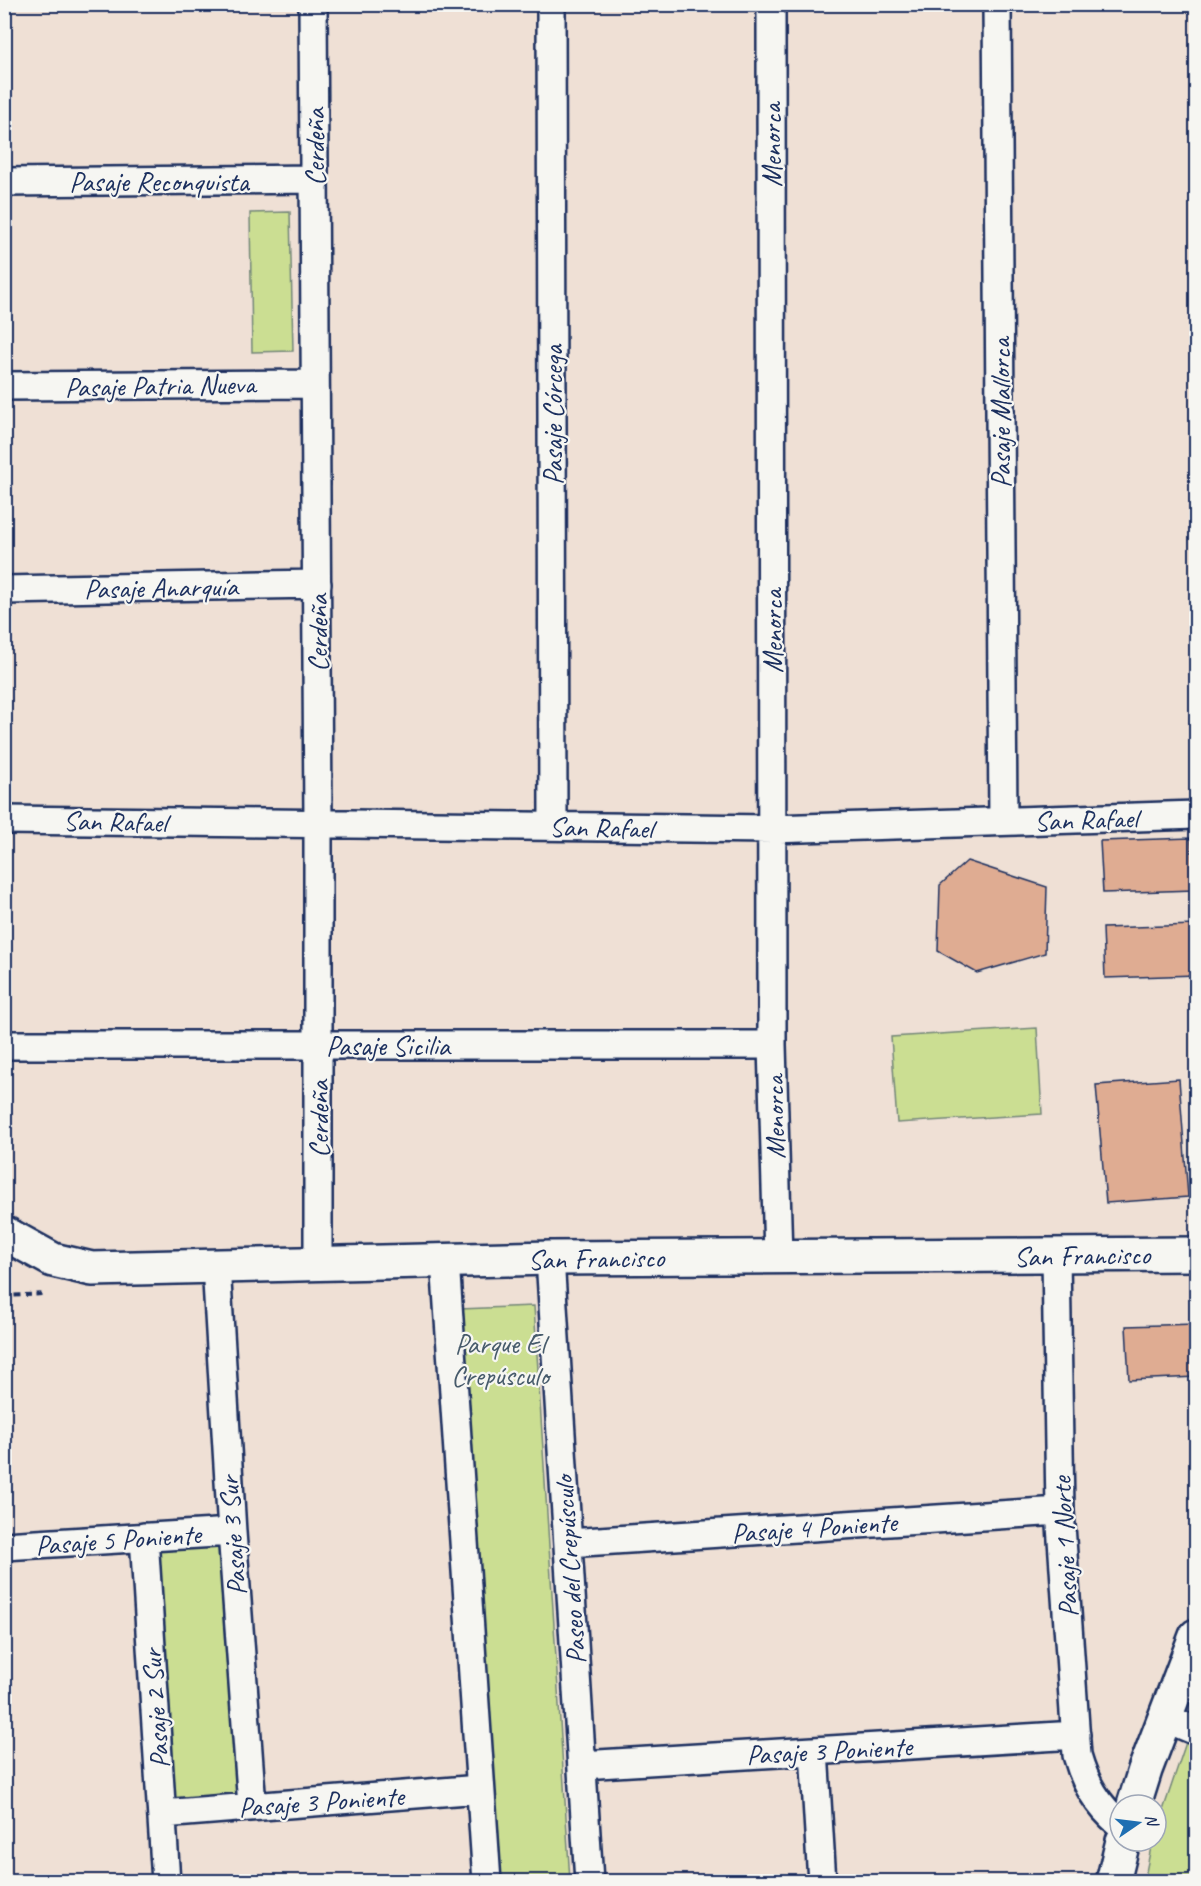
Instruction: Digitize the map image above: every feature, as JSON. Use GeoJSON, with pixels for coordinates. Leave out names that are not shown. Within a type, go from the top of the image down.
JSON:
{"type":"FeatureCollection","features":[{"type":"Feature","properties":{"kind":"main road","name":"San Francisco"},"geometry":{"type":"LineString","coordinates":[[4,1233],[53,1260],[72,1266],[112,1269],[318,1262],[550,1258],[1197,1254]]}},
{"type":"Feature","properties":{"kind":"main road"},"geometry":{"type":"LineString","coordinates":[[1138,1793],[1197,1636]]}},
{"type":"Feature","properties":{"kind":"main road"},"geometry":{"type":"LineString","coordinates":[[1113,1881],[1120,1853]]}},
{"type":"Feature","properties":{"kind":"street","name":"Cerdeña"},"geometry":{"type":"LineString","coordinates":[[313,4],[318,1262]]}},
{"type":"Feature","properties":{"kind":"street","name":"Pasaje Córcega"},"geometry":{"type":"LineString","coordinates":[[551,4],[553,826]]}},
{"type":"Feature","properties":{"kind":"street","name":"Menorca"},"geometry":{"type":"LineString","coordinates":[[771,4],[772,1045],[778,1257]]}},
{"type":"Feature","properties":{"kind":"street","name":"Pasaje Mallorca"},"geometry":{"type":"LineString","coordinates":[[997,4],[1003,821]]}},
{"type":"Feature","properties":{"kind":"street","name":"Pasaje Reconquista"},"geometry":{"type":"LineString","coordinates":[[4,182],[314,179]]}},
{"type":"Feature","properties":{"kind":"street","name":"Pasaje Patria Nueva"},"geometry":{"type":"LineString","coordinates":[[4,386],[315,384]]}},
{"type":"Feature","properties":{"kind":"street","name":"Pasaje Anarquía"},"geometry":{"type":"LineString","coordinates":[[4,590],[317,584]]}},
{"type":"Feature","properties":{"kind":"street","name":"San Rafael"},"geometry":{"type":"LineString","coordinates":[[4,820],[772,829],[1197,815]]}},
{"type":"Feature","properties":{"kind":"street","name":"Pasaje Sicilia"},"geometry":{"type":"LineString","coordinates":[[4,1045],[772,1045]]}},
{"type":"Feature","properties":{"kind":"street","name":"Pasaje 1 Norte"},"geometry":{"type":"LineString","coordinates":[[1056,1256],[1060,1511],[1077,1755],[1090,1790],[1108,1813]]}},
{"type":"Feature","properties":{"kind":"street","name":"Paseo del Crepúsculo"},"geometry":{"type":"LineString","coordinates":[[550,1258],[589,1881]]}},
{"type":"Feature","properties":{"kind":"street"},"geometry":{"type":"LineString","coordinates":[[445,1260],[487,1881]]}},
{"type":"Feature","properties":{"kind":"street","name":"Pasaje 3 Sur"},"geometry":{"type":"LineString","coordinates":[[216,1265],[231,1532],[252,1806]]}},
{"type":"Feature","properties":{"kind":"street","name":"Pasaje 4 Poniente"},"geometry":{"type":"LineString","coordinates":[[568,1543],[1060,1511]]}},
{"type":"Feature","properties":{"kind":"street","name":"Pasaje 5 Poniente"},"geometry":{"type":"LineString","coordinates":[[4,1546],[231,1532]]}},
{"type":"Feature","properties":{"kind":"street","name":"Pasaje 2 Sur"},"geometry":{"type":"LineString","coordinates":[[144,1537],[166,1881]]}},
{"type":"Feature","properties":{"kind":"street"},"geometry":{"type":"LineString","coordinates":[[1165,1719],[1197,1731]]}},
{"type":"Feature","properties":{"kind":"street","name":"Pasaje 3 Poniente"},"geometry":{"type":"LineString","coordinates":[[582,1765],[1076,1736]]}},
{"type":"Feature","properties":{"kind":"street"},"geometry":{"type":"LineString","coordinates":[[814,1751],[822,1881]]}},
{"type":"Feature","properties":{"kind":"street","name":"Pasaje 3 Poniente"},"geometry":{"type":"LineString","coordinates":[[162,1814],[480,1789]]}},
{"type":"Feature","properties":{"kind":"green space"},"geometry":{"type":"Polygon","coordinates":[[[290,212],[293,351],[252,352],[250,213],[290,212]]]}},
{"type":"Feature","properties":{"kind":"green space"},"geometry":{"type":"Polygon","coordinates":[[[1037,1028],[1042,1114],[897,1123],[891,1037],[1037,1028]]]}},
{"type":"Feature","properties":{"kind":"green space","name":"Parque El Crepúsculo"},"geometry":{"type":"Polygon","coordinates":[[[534,1306],[570,1881],[499,1881],[460,1309],[534,1306]]]}},
{"type":"Feature","properties":{"kind":"green space"},"geometry":{"type":"Polygon","coordinates":[[[223,1543],[241,1794],[173,1799],[156,1548],[223,1543]]]}},
{"type":"Feature","properties":{"kind":"green space"},"geometry":{"type":"Polygon","coordinates":[[[1196,1713],[1195,1881],[1144,1882],[1150,1853],[1168,1853],[1168,1796],[1196,1713]]]}},
{"type":"Feature","properties":{"kind":"building"},"geometry":{"type":"Polygon","coordinates":[[[1191,838],[1194,890],[1103,893],[1100,841],[1191,838]]]}},
{"type":"Feature","properties":{"kind":"building"},"geometry":{"type":"Polygon","coordinates":[[[967,861],[1047,887],[1045,953],[977,973],[938,951],[940,885],[967,861]]]}},
{"type":"Feature","properties":{"kind":"building"},"geometry":{"type":"Polygon","coordinates":[[[1196,925],[1196,975],[1105,978],[1103,928],[1196,925]]]}},
{"type":"Feature","properties":{"kind":"building"},"geometry":{"type":"Polygon","coordinates":[[[1179,1079],[1188,1197],[1106,1203],[1096,1085],[1179,1079]]]}},
{"type":"Feature","properties":{"kind":"building"},"geometry":{"type":"Polygon","coordinates":[[[1196,1324],[1196,1377],[1129,1380],[1126,1326],[1196,1324]]]}}]}
